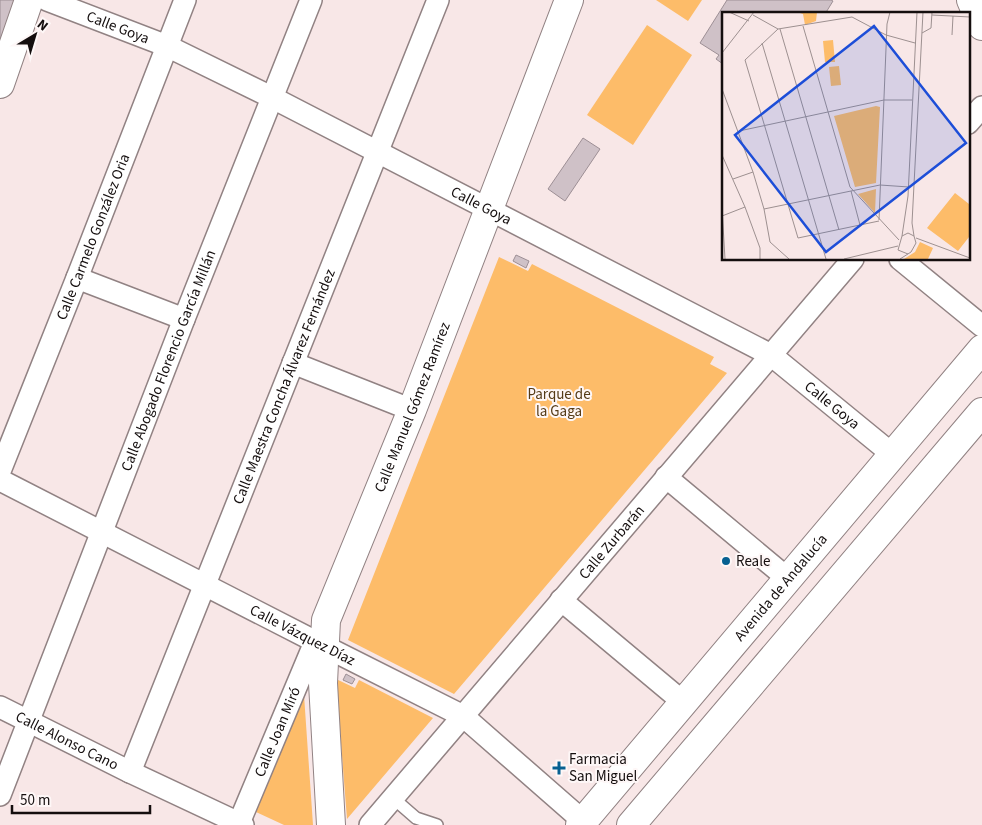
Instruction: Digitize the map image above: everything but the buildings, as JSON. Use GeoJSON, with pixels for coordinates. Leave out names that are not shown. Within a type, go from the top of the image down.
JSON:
{"type":"FeatureCollection","features":[{"type":"Feature","properties":{"kind":"main road"},"geometry":{"type":"LineString","coordinates":[[0,84],[30,0]]}},
{"type":"Feature","properties":{"kind":"main road","name":"Calle Manuel Gómez Ramírez"},"geometry":{"type":"LineString","coordinates":[[332,825],[319,644],[326,620],[412,410],[569,0]]}},
{"type":"Feature","properties":{"kind":"main road"},"geometry":{"type":"LineString","coordinates":[[971,0],[982,26]]}},
{"type":"Feature","properties":{"kind":"main road","name":"Avenida de Andalucía"},"geometry":{"type":"LineString","coordinates":[[581,823],[982,349]]}},
{"type":"Feature","properties":{"kind":"main road"},"geometry":{"type":"LineString","coordinates":[[631,825],[982,412]]}},
{"type":"Feature","properties":{"kind":"street","name":"Calle Goya"},"geometry":{"type":"LineString","coordinates":[[47,0],[167,46],[273,98],[771,355],[892,454]]}},
{"type":"Feature","properties":{"kind":"street","name":"Calle Carmelo González Oria"},"geometry":{"type":"LineString","coordinates":[[0,471],[185,0]]}},
{"type":"Feature","properties":{"kind":"street","name":"Calle Abogado Florencio García Millán"},"geometry":{"type":"LineString","coordinates":[[0,795],[184,319],[311,0]]}},
{"type":"Feature","properties":{"kind":"street","name":"Calle Maestra Concha Álvarez Fernández"},"geometry":{"type":"LineString","coordinates":[[130,772],[438,0]]}},
{"type":"Feature","properties":{"kind":"street"},"geometry":{"type":"LineString","coordinates":[[970,121],[982,106]]}},
{"type":"Feature","properties":{"kind":"street","name":"Calle Zurbarán"},"geometry":{"type":"LineString","coordinates":[[370,825],[851,260]]}},
{"type":"Feature","properties":{"kind":"street"},"geometry":{"type":"LineString","coordinates":[[901,260],[982,326]]}},
{"type":"Feature","properties":{"kind":"street"},"geometry":{"type":"LineString","coordinates":[[77,278],[184,319]]}},
{"type":"Feature","properties":{"kind":"street"},"geometry":{"type":"LineString","coordinates":[[293,363],[412,410]]}},
{"type":"Feature","properties":{"kind":"street"},"geometry":{"type":"LineString","coordinates":[[666,477],[787,578]]}},
{"type":"Feature","properties":{"kind":"street","name":"Calle Vázquez Díaz"},"geometry":{"type":"LineString","coordinates":[[0,480],[463,716],[581,823]]}},
{"type":"Feature","properties":{"kind":"street"},"geometry":{"type":"LineString","coordinates":[[561,600],[683,702]]}},
{"type":"Feature","properties":{"kind":"street","name":"Calle Joan Miró"},"geometry":{"type":"LineString","coordinates":[[241,824],[319,644]]}},
{"type":"Feature","properties":{"kind":"street","name":"Calle Alonso Cano"},"geometry":{"type":"LineString","coordinates":[[0,707],[130,772],[241,824]]}},
{"type":"Feature","properties":{"kind":"lane"},"geometry":{"type":"LineString","coordinates":[[393,798],[416,818],[437,825]]}},
{"type":"Feature","properties":{"kind":"green space"},"geometry":{"type":"Polygon","coordinates":[[[656,0],[702,0],[688,21],[656,0]]]}},
{"type":"Feature","properties":{"kind":"green space"},"geometry":{"type":"Polygon","coordinates":[[[647,25],[692,55],[633,145],[587,115],[647,25]]]}},
{"type":"Feature","properties":{"kind":"green space","name":"Parque de la Gaga"},"geometry":{"type":"Polygon","coordinates":[[[499,257],[528,271],[532,264],[714,357],[710,364],[727,373],[454,694],[348,640],[499,257]]]}},
{"type":"Feature","properties":{"kind":"green space"},"geometry":{"type":"Polygon","coordinates":[[[336,679],[355,688],[359,680],[433,718],[347,819],[336,679]]]}},
{"type":"Feature","properties":{"kind":"green space"},"geometry":{"type":"Polygon","coordinates":[[[304,695],[313,825],[284,825],[256,812],[304,695]]]}},
{"type":"Feature","properties":{"kind":"place","name":"Reale"},"geometry":{"type":"Point","coordinates":[726,561]}},
{"type":"Feature","properties":{"kind":"place","name":"Farmacia San Miguel"},"geometry":{"type":"Point","coordinates":[559,768]}}]}
